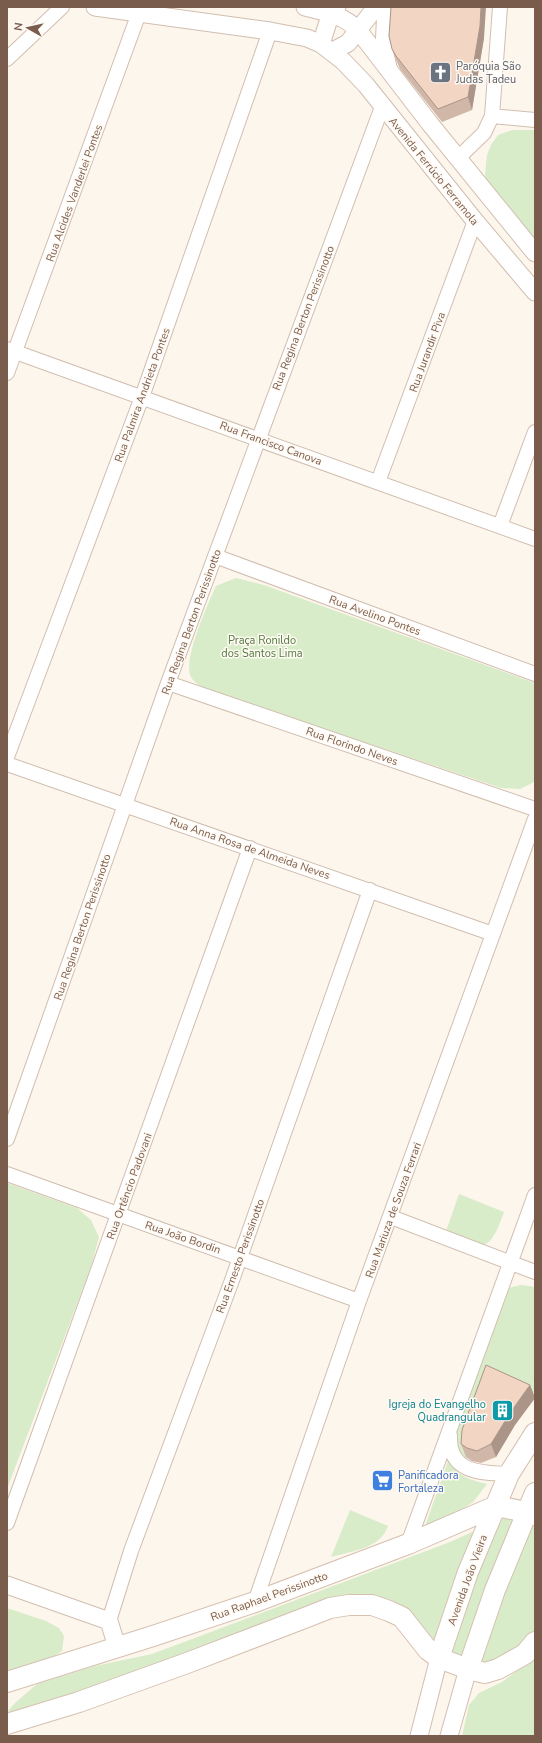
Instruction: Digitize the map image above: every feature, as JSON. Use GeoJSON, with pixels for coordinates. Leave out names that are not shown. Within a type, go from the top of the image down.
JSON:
{"type":"FeatureCollection","features":[{"type":"Feature","properties":{"kind":"main road","name":"Avenida João Vieira"},"geometry":{"type":"LineString","coordinates":[[439,1658],[468,1572],[509,1474],[535,1433]]}},
{"type":"Feature","properties":{"kind":"main road"},"geometry":{"type":"LineString","coordinates":[[468,1669],[495,1590],[531,1514],[535,1494]]}},
{"type":"Feature","properties":{"kind":"main road","name":"Rua Raphael Perissinotto"},"geometry":{"type":"LineString","coordinates":[[7,1682],[255,1602],[408,1544],[496,1506]]}},
{"type":"Feature","properties":{"kind":"main road"},"geometry":{"type":"LineString","coordinates":[[496,1506],[531,1514]]}},
{"type":"Feature","properties":{"kind":"main road"},"geometry":{"type":"LineString","coordinates":[[7,1724],[79,1702],[187,1663],[330,1608],[349,1605],[372,1605],[402,1617],[410,1625],[428,1650],[439,1658],[468,1669],[485,1672],[498,1669],[525,1654],[535,1642]]}},
{"type":"Feature","properties":{"kind":"street"},"geometry":{"type":"LineString","coordinates":[[7,59],[62,7]]}},
{"type":"Feature","properties":{"kind":"street","name":"Avenida Ferrúcio Ferramola"},"geometry":{"type":"LineString","coordinates":[[95,7],[270,31],[307,38],[326,48],[343,61],[361,80],[475,222],[535,292]]}},
{"type":"Feature","properties":{"kind":"street"},"geometry":{"type":"LineString","coordinates":[[305,7],[335,10],[358,30],[388,71],[535,253]]}},
{"type":"Feature","properties":{"kind":"street"},"geometry":{"type":"LineString","coordinates":[[335,10],[327,25],[326,48],[348,43],[376,7]]}},
{"type":"Feature","properties":{"kind":"street"},"geometry":{"type":"LineString","coordinates":[[386,7],[384,50],[388,71]]}},
{"type":"Feature","properties":{"kind":"street"},"geometry":{"type":"LineString","coordinates":[[458,158],[484,133],[492,116],[500,7]]}},
{"type":"Feature","properties":{"kind":"street","name":"Rua Alcides Vanderlei Pontes"},"geometry":{"type":"LineString","coordinates":[[7,373],[11,350],[140,13]]}},
{"type":"Feature","properties":{"kind":"street","name":"Rua Palmira Andrieta Pontes"},"geometry":{"type":"LineString","coordinates":[[7,757],[142,396],[270,31]]}},
{"type":"Feature","properties":{"kind":"street","name":"Rua Regina Berton Perissinotto"},"geometry":{"type":"LineString","coordinates":[[7,1139],[168,683],[382,107]]}},
{"type":"Feature","properties":{"kind":"street"},"geometry":{"type":"LineString","coordinates":[[492,116],[535,120]]}},
{"type":"Feature","properties":{"kind":"street","name":"Rua Jurandir Piva"},"geometry":{"type":"LineString","coordinates":[[378,482],[475,222]]}},
{"type":"Feature","properties":{"kind":"street","name":"Rua Francisco Canova"},"geometry":{"type":"LineString","coordinates":[[11,350],[535,539]]}},
{"type":"Feature","properties":{"kind":"street"},"geometry":{"type":"LineString","coordinates":[[500,526],[535,432]]}},
{"type":"Feature","properties":{"kind":"street","name":"Rua Avelino Pontes"},"geometry":{"type":"LineString","coordinates":[[215,556],[535,674]]}},
{"type":"Feature","properties":{"kind":"street","name":"Rua Florindo Neves"},"geometry":{"type":"LineString","coordinates":[[168,683],[535,809]]}},
{"type":"Feature","properties":{"kind":"street","name":"Rua Anna Rosa de Almeida Neves"},"geometry":{"type":"LineString","coordinates":[[7,764],[493,934]]}},
{"type":"Feature","properties":{"kind":"street","name":"Rua Mariuza de Souza Ferrari"},"geometry":{"type":"LineString","coordinates":[[255,1602],[359,1300],[391,1217],[493,934],[530,850],[535,819]]}},
{"type":"Feature","properties":{"kind":"street","name":"Rua Ortêncio Padovani"},"geometry":{"type":"LineString","coordinates":[[7,1523],[250,848]]}},
{"type":"Feature","properties":{"kind":"street","name":"Rua Ernesto Perissinotto"},"geometry":{"type":"LineString","coordinates":[[109,1621],[131,1551],[240,1257],[370,890]]}},
{"type":"Feature","properties":{"kind":"street","name":"Rua João Bordin"},"geometry":{"type":"LineString","coordinates":[[7,1174],[359,1300]]}},
{"type":"Feature","properties":{"kind":"street"},"geometry":{"type":"LineString","coordinates":[[408,1544],[535,1195]]}},
{"type":"Feature","properties":{"kind":"street"},"geometry":{"type":"LineString","coordinates":[[391,1217],[535,1272]]}},
{"type":"Feature","properties":{"kind":"street"},"geometry":{"type":"LineString","coordinates":[[451,1429],[450,1437],[452,1453],[455,1460],[466,1469],[480,1473],[509,1474]]}},
{"type":"Feature","properties":{"kind":"street"},"geometry":{"type":"LineString","coordinates":[[7,1585],[109,1621],[117,1647]]}},
{"type":"Feature","properties":{"kind":"street","name":"Avenida João Vieira"},"geometry":{"type":"LineString","coordinates":[[419,1736],[439,1658]]}},
{"type":"Feature","properties":{"kind":"street"},"geometry":{"type":"LineString","coordinates":[[449,1736],[468,1669]]}},
{"type":"Feature","properties":{"kind":"green space"},"geometry":{"type":"Polygon","coordinates":[[[512,130],[535,130],[535,240],[488,193],[485,174],[487,155],[491,145],[498,135],[512,130]]]}},
{"type":"Feature","properties":{"kind":"green space","name":"Praça Ronildo dos Santos Lima"},"geometry":{"type":"Polygon","coordinates":[[[236,578],[264,585],[535,683],[534,782],[520,789],[501,788],[203,688],[191,677],[189,669],[193,645],[202,618],[216,586],[236,578]]]}},
{"type":"Feature","properties":{"kind":"green space"},"geometry":{"type":"Polygon","coordinates":[[[7,1183],[77,1208],[91,1220],[99,1237],[91,1267],[7,1489],[7,1183]]]}},
{"type":"Feature","properties":{"kind":"green space"},"geometry":{"type":"Polygon","coordinates":[[[459,1194],[504,1212],[494,1236],[489,1242],[476,1246],[444,1237],[459,1194]]]}},
{"type":"Feature","properties":{"kind":"green space"},"geometry":{"type":"Polygon","coordinates":[[[521,1285],[535,1287],[535,1398],[490,1378],[466,1443],[466,1460],[450,1450],[504,1289],[521,1285]]]}},
{"type":"Feature","properties":{"kind":"green space"},"geometry":{"type":"Polygon","coordinates":[[[448,1461],[465,1477],[487,1484],[473,1502],[439,1524],[424,1529],[448,1461]]]}},
{"type":"Feature","properties":{"kind":"green space"},"geometry":{"type":"Polygon","coordinates":[[[350,1510],[388,1526],[379,1540],[372,1544],[356,1551],[331,1557],[350,1510]]]}},
{"type":"Feature","properties":{"kind":"green space"},"geometry":{"type":"Polygon","coordinates":[[[502,1515],[520,1518],[466,1657],[451,1655],[466,1604],[502,1515]]]}},
{"type":"Feature","properties":{"kind":"green space"},"geometry":{"type":"Polygon","coordinates":[[[533,1525],[535,1528],[535,1629],[511,1655],[489,1663],[477,1660],[521,1548],[533,1525]]]}},
{"type":"Feature","properties":{"kind":"green space"},"geometry":{"type":"Polygon","coordinates":[[[472,1532],[475,1536],[438,1641],[432,1643],[415,1617],[388,1601],[30,1708],[7,1712],[37,1684],[95,1666],[152,1654],[450,1542],[472,1532]]]}},
{"type":"Feature","properties":{"kind":"green space"},"geometry":{"type":"Polygon","coordinates":[[[7,1608],[46,1621],[59,1628],[64,1636],[62,1651],[53,1657],[7,1671],[7,1608]]]}},
{"type":"Feature","properties":{"kind":"green space"},"geometry":{"type":"Polygon","coordinates":[[[535,1657],[535,1736],[462,1736],[469,1705],[479,1693],[502,1682],[535,1657]]]}},
{"type":"Feature","properties":{"kind":"building","name":"Paróquia São Judas Tadeu"},"geometry":{"type":"Polygon","coordinates":[[[391,7],[481,7],[480,26],[468,97],[438,109],[392,49],[389,36],[391,7]]]}},
{"type":"Feature","properties":{"kind":"building","name":"Igreja do Evangelho Quadrangular"},"geometry":{"type":"Polygon","coordinates":[[[486,1365],[530,1385],[510,1413],[491,1444],[477,1451],[467,1448],[461,1444],[462,1430],[486,1365]]]}},
{"type":"Feature","properties":{"kind":"place","name":"Paróquia São Judas Tadeu"},"geometry":{"type":"Point","coordinates":[440,72]}},
{"type":"Feature","properties":{"kind":"place","name":"Igreja do Evangelho Quadrangular"},"geometry":{"type":"Point","coordinates":[502,1410]}},
{"type":"Feature","properties":{"kind":"place","name":"Panificadora Fortaleza"},"geometry":{"type":"Point","coordinates":[382,1481]}}]}
